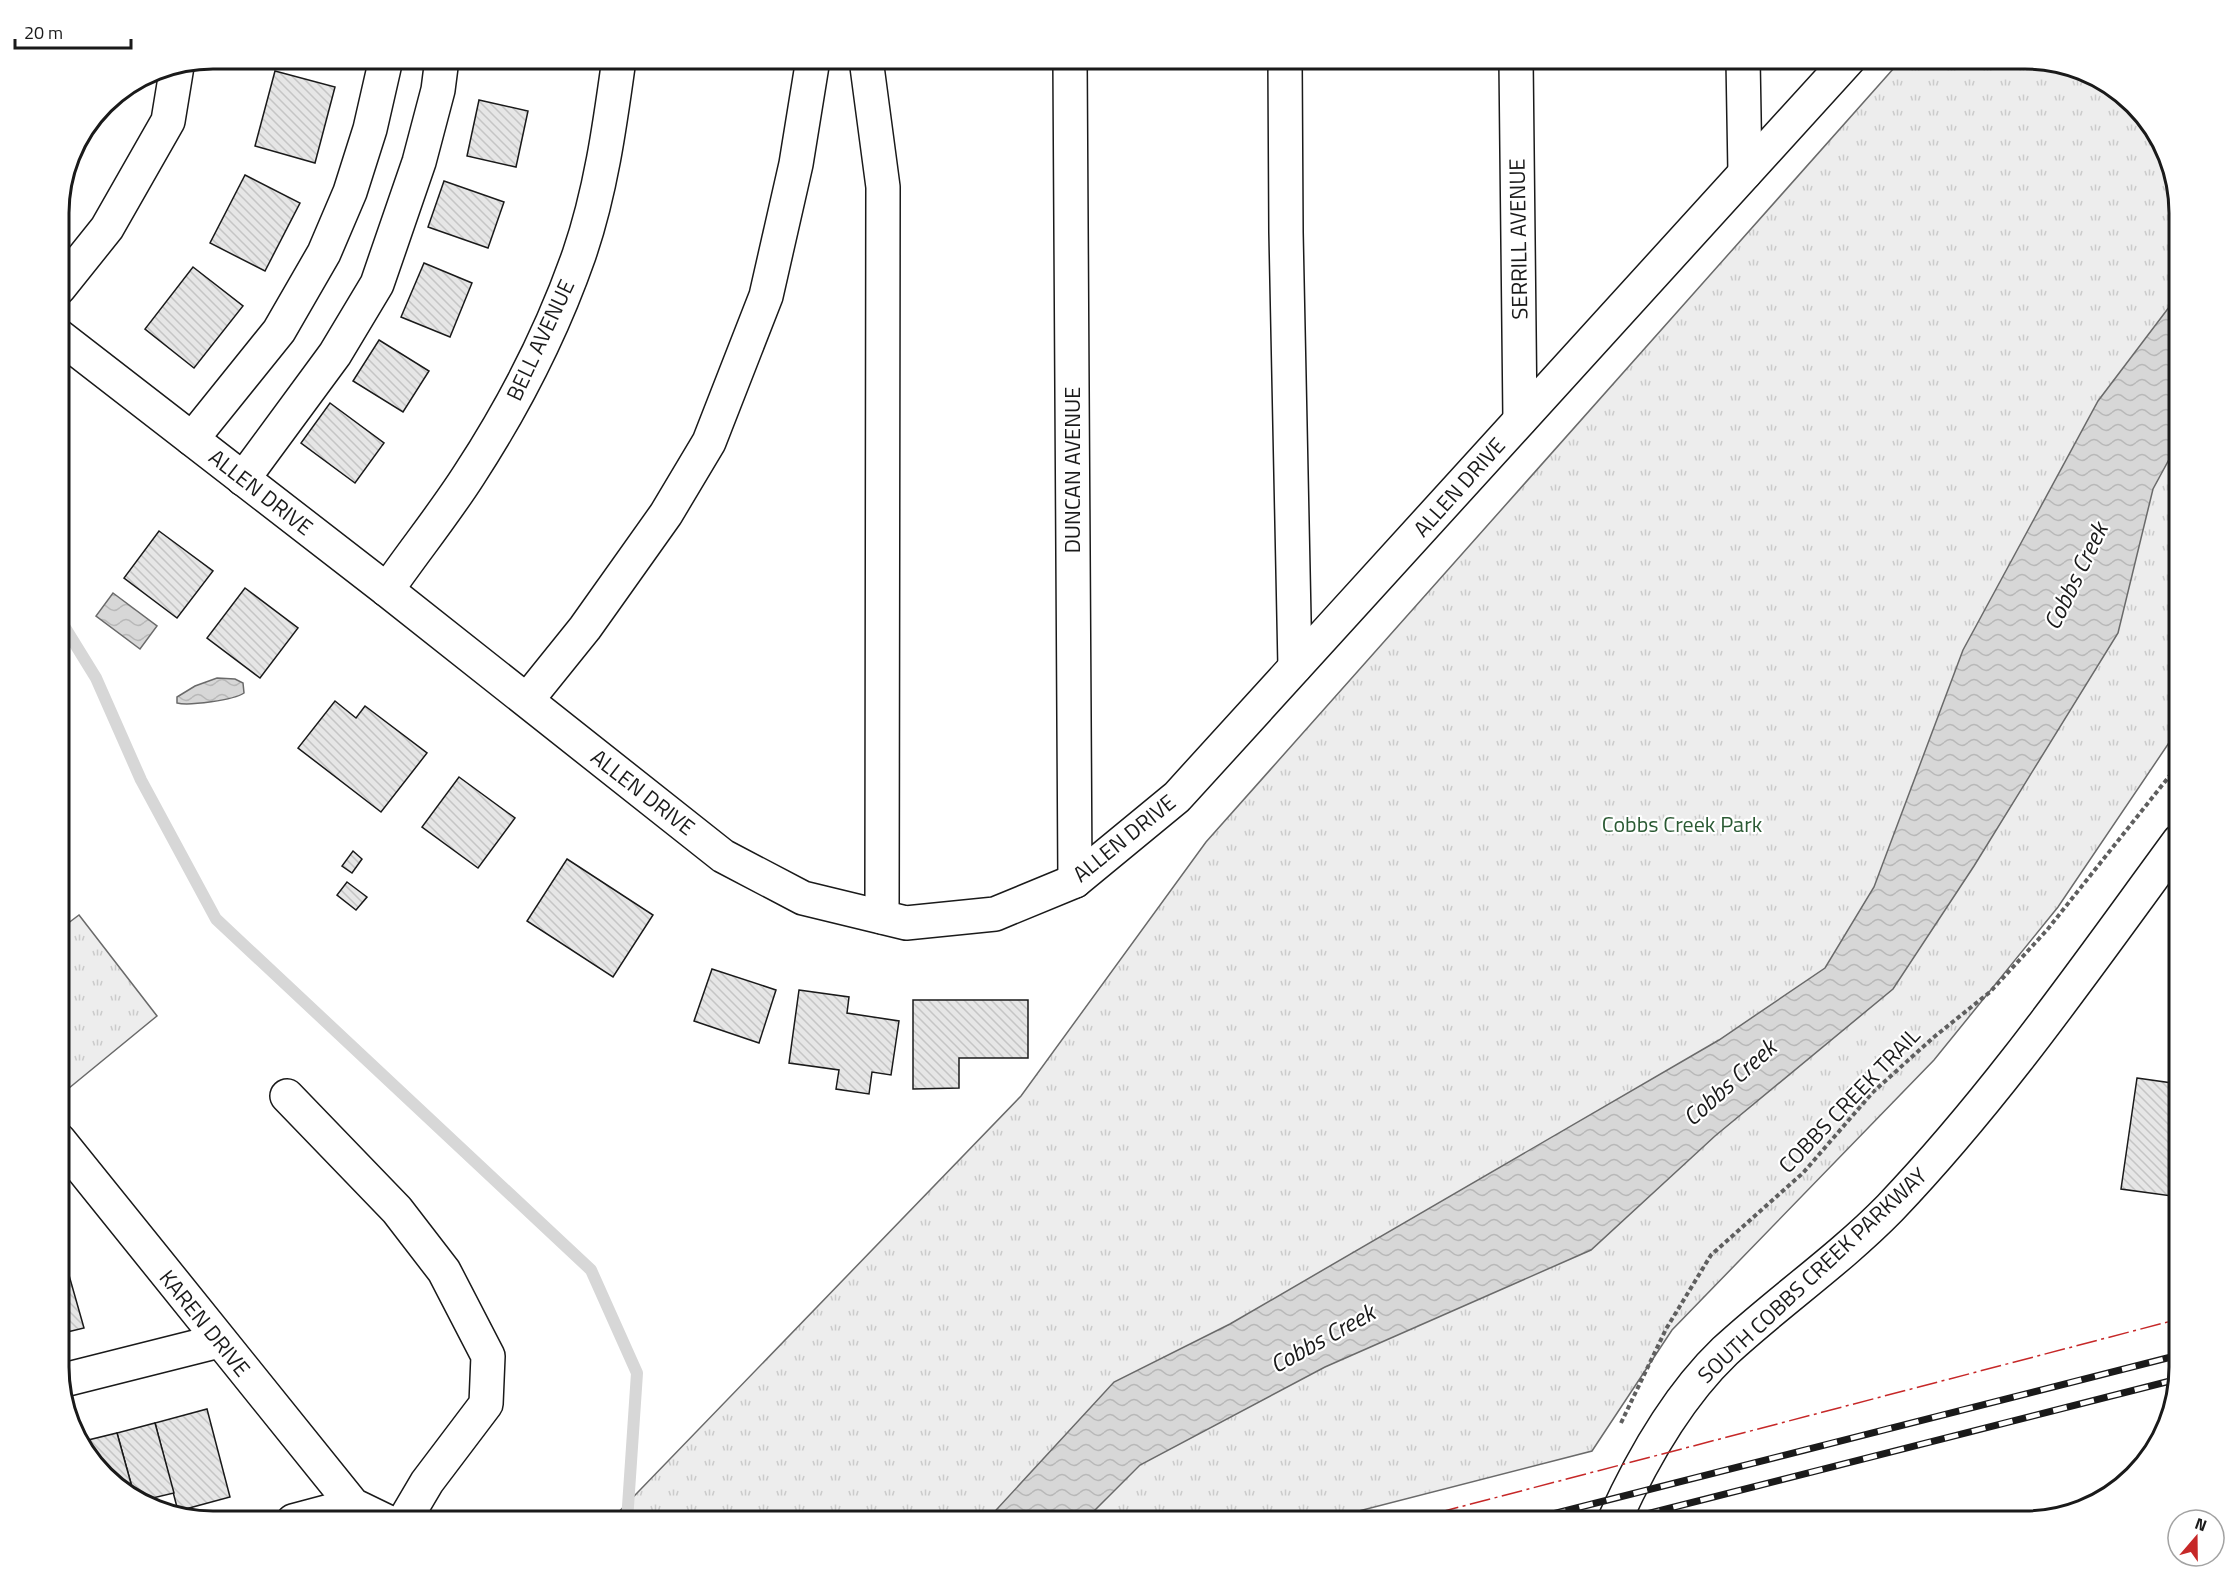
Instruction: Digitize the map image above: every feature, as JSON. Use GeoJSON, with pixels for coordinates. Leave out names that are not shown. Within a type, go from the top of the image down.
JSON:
{"type":"FeatureCollection","features":[{"type":"Feature","properties":{"kind":"street"},"geometry":{"type":"LineString","coordinates":[[192,439],[279,331],[324,253],[350,192],[370,129],[384,69]]}},
{"type":"Feature","properties":{"kind":"street"},"geometry":{"type":"LineString","coordinates":[[243,479],[335,354],[377,285],[419,162],[438,90],[441,69]]}},
{"type":"Feature","properties":{"kind":"street","name":"BELL AVENUE"},"geometry":{"type":"LineString","coordinates":[[387,590],[469,475],[525,379],[556,312],[579,254],[598,186],[617,69]]}},
{"type":"Feature","properties":{"kind":"street"},"geometry":{"type":"LineString","coordinates":[[527,700],[585,628],[666,514],[709,442],[766,296],[796,164],[811,69]]}},
{"type":"Feature","properties":{"kind":"street"},"geometry":{"type":"LineString","coordinates":[[867,69],[883,187],[882,917]]}},
{"type":"Feature","properties":{"kind":"street","name":"DUNCAN AVENUE"},"geometry":{"type":"LineString","coordinates":[[1070,69],[1075,881]]}},
{"type":"Feature","properties":{"kind":"street"},"geometry":{"type":"LineString","coordinates":[[1286,69],[1286,244],[1295,667]]}},
{"type":"Feature","properties":{"kind":"street","name":"SERRILL AVENUE"},"geometry":{"type":"LineString","coordinates":[[1516,69],[1521,420]]}},
{"type":"Feature","properties":{"kind":"street"},"geometry":{"type":"LineString","coordinates":[[1743,69],[1745,173]]}},
{"type":"Feature","properties":{"kind":"street","name":"ALLEN DRIVE"},"geometry":{"type":"LineString","coordinates":[[69,344],[387,590],[723,856],[803,898],[906,923],[995,914],[1075,881],[1177,797],[1839,69]]}},
{"type":"Feature","properties":{"kind":"street"},"geometry":{"type":"LineString","coordinates":[[69,276],[107,228],[168,121],[176,75]]}},
{"type":"Feature","properties":{"kind":"street","name":"SOUTH COBBS CREEK PARKWAY"},"geometry":{"type":"LineString","coordinates":[[1619,1511],[1632,1482],[1695,1384],[1725,1352],[1888,1210],[1947,1145],[2030,1043],[2169,856]]}},
{"type":"Feature","properties":{"kind":"street"},"geometry":{"type":"LineString","coordinates":[[287,1096],[396,1210],[444,1271],[488,1356],[486,1404],[427,1482],[410,1511]]}},
{"type":"Feature","properties":{"kind":"street","name":"KAREN DRIVE"},"geometry":{"type":"LineString","coordinates":[[70,1168],[219,1341],[352,1505]]}},
{"type":"Feature","properties":{"kind":"street"},"geometry":{"type":"LineString","coordinates":[[69,1379],[219,1341]]}},
{"type":"Feature","properties":{"kind":"street"},"geometry":{"type":"LineString","coordinates":[[330,1511],[352,1505],[365,1511]]}},
{"type":"Feature","properties":{"kind":"path","name":"COBBS CREEK TRAIL"},"geometry":{"type":"LineString","coordinates":[[1620,1427],[1666,1329],[1711,1255],[1803,1173],[1873,1092],[1934,1037],[1990,992],[2047,930],[2169,778]]}},
{"type":"Feature","properties":{"kind":"green space","name":"Cobbs Creek Park"},"geometry":{"type":"Polygon","coordinates":[[[1893,69],[2025,69],[2062,74],[2105,93],[2127,111],[2139,125],[2158,158],[2168,194],[2169,213],[2169,743],[2058,907],[1934,1060],[1672,1330],[1592,1451],[1359,1511],[620,1511],[1021,1096],[1206,842],[1893,69]]]}},
{"type":"Feature","properties":{"kind":"green space"},"geometry":{"type":"Polygon","coordinates":[[[79,915],[157,1016],[69,1088],[69,922],[79,915]]]}},
{"type":"Feature","properties":{"kind":"water","name":"Cobbs Creek"},"geometry":{"type":"Polygon","coordinates":[[[2169,307],[2169,459],[2153,489],[2118,633],[1974,866],[1893,989],[1715,1136],[1591,1250],[1325,1367],[1140,1465],[1094,1511],[995,1511],[1114,1382],[1230,1324],[1719,1040],[1825,968],[1874,887],[1963,650],[2098,401],[2169,307]]]}},
{"type":"Feature","properties":{"kind":"water"},"geometry":{"type":"Polygon","coordinates":[[[113,593],[157,626],[140,649],[96,616],[113,593]]]}},
{"type":"Feature","properties":{"kind":"water"},"geometry":{"type":"Polygon","coordinates":[[[217,678],[235,679],[243,683],[244,693],[211,702],[177,703],[177,697],[195,686],[217,678]]]}},
{"type":"Feature","properties":{"kind":"building"},"geometry":{"type":"Polygon","coordinates":[[[275,71],[335,87],[315,163],[255,146],[275,71]]]}},
{"type":"Feature","properties":{"kind":"building"},"geometry":{"type":"Polygon","coordinates":[[[479,100],[528,111],[516,167],[467,156],[479,100]]]}},
{"type":"Feature","properties":{"kind":"building"},"geometry":{"type":"Polygon","coordinates":[[[245,175],[300,203],[265,271],[210,243],[245,175]]]}},
{"type":"Feature","properties":{"kind":"building"},"geometry":{"type":"Polygon","coordinates":[[[444,181],[504,202],[488,248],[428,227],[444,181]]]}},
{"type":"Feature","properties":{"kind":"building"},"geometry":{"type":"Polygon","coordinates":[[[424,263],[472,283],[450,337],[401,317],[424,263]]]}},
{"type":"Feature","properties":{"kind":"building"},"geometry":{"type":"Polygon","coordinates":[[[193,267],[243,306],[194,368],[145,329],[193,267]]]}},
{"type":"Feature","properties":{"kind":"building"},"geometry":{"type":"Polygon","coordinates":[[[379,340],[429,371],[403,412],[353,381],[379,340]]]}},
{"type":"Feature","properties":{"kind":"building"},"geometry":{"type":"Polygon","coordinates":[[[330,403],[384,443],[355,483],[301,443],[330,403]]]}},
{"type":"Feature","properties":{"kind":"building"},"geometry":{"type":"Polygon","coordinates":[[[159,531],[213,571],[177,618],[124,578],[159,531]]]}},
{"type":"Feature","properties":{"kind":"building"},"geometry":{"type":"Polygon","coordinates":[[[245,588],[298,628],[260,678],[207,638],[245,588]]]}},
{"type":"Feature","properties":{"kind":"building"},"geometry":{"type":"Polygon","coordinates":[[[335,701],[356,718],[365,706],[427,753],[381,812],[298,748],[335,701]]]}},
{"type":"Feature","properties":{"kind":"building"},"geometry":{"type":"Polygon","coordinates":[[[459,777],[515,818],[478,868],[422,827],[459,777]]]}},
{"type":"Feature","properties":{"kind":"building"},"geometry":{"type":"Polygon","coordinates":[[[353,851],[362,859],[352,873],[342,866],[353,851]]]}},
{"type":"Feature","properties":{"kind":"building"},"geometry":{"type":"Polygon","coordinates":[[[567,859],[653,915],[613,977],[527,921],[567,859]]]}},
{"type":"Feature","properties":{"kind":"building"},"geometry":{"type":"Polygon","coordinates":[[[347,882],[367,897],[356,910],[337,895],[347,882]]]}},
{"type":"Feature","properties":{"kind":"building"},"geometry":{"type":"Polygon","coordinates":[[[712,969],[776,990],[759,1043],[694,1021],[712,969]]]}},
{"type":"Feature","properties":{"kind":"building"},"geometry":{"type":"Polygon","coordinates":[[[799,990],[849,997],[847,1013],[899,1021],[891,1075],[872,1072],[869,1094],[836,1089],[839,1070],[789,1063],[799,990]]]}},
{"type":"Feature","properties":{"kind":"building"},"geometry":{"type":"Polygon","coordinates":[[[913,1000],[1028,1000],[1028,1058],[959,1058],[959,1088],[913,1089],[913,1000]]]}},
{"type":"Feature","properties":{"kind":"building"},"geometry":{"type":"Polygon","coordinates":[[[2137,1078],[2169,1083],[2169,1196],[2121,1189],[2137,1078]]]}},
{"type":"Feature","properties":{"kind":"building"},"geometry":{"type":"Polygon","coordinates":[[[69,1275],[84,1328],[69,1332],[69,1275]]]}},
{"type":"Feature","properties":{"kind":"building"},"geometry":{"type":"Polygon","coordinates":[[[207,1409],[230,1497],[187,1509],[177,1506],[155,1423],[207,1409]]]}},
{"type":"Feature","properties":{"kind":"building"},"geometry":{"type":"Polygon","coordinates":[[[155,1423],[174,1493],[153,1498],[132,1486],[117,1433],[155,1423]]]}},
{"type":"Feature","properties":{"kind":"building"},"geometry":{"type":"Polygon","coordinates":[[[117,1433],[132,1486],[111,1469],[89,1440],[117,1433]]]}},
{"type":"Feature","properties":{"kind":"waterway"},"geometry":{"type":"LineString","coordinates":[[69,634],[96,678],[141,780],[216,919],[591,1270],[637,1373],[628,1511]]}},
{"type":"Feature","properties":{"kind":"railway"},"geometry":{"type":"LineString","coordinates":[[1564,1511],[2169,1358]]}},
{"type":"Feature","properties":{"kind":"railway"},"geometry":{"type":"LineString","coordinates":[[1658,1511],[2168,1382]]}},
{"type":"Feature","properties":{"kind":"power"},"geometry":{"type":"LineString","coordinates":[[1444,1511],[2169,1322]]}}]}
